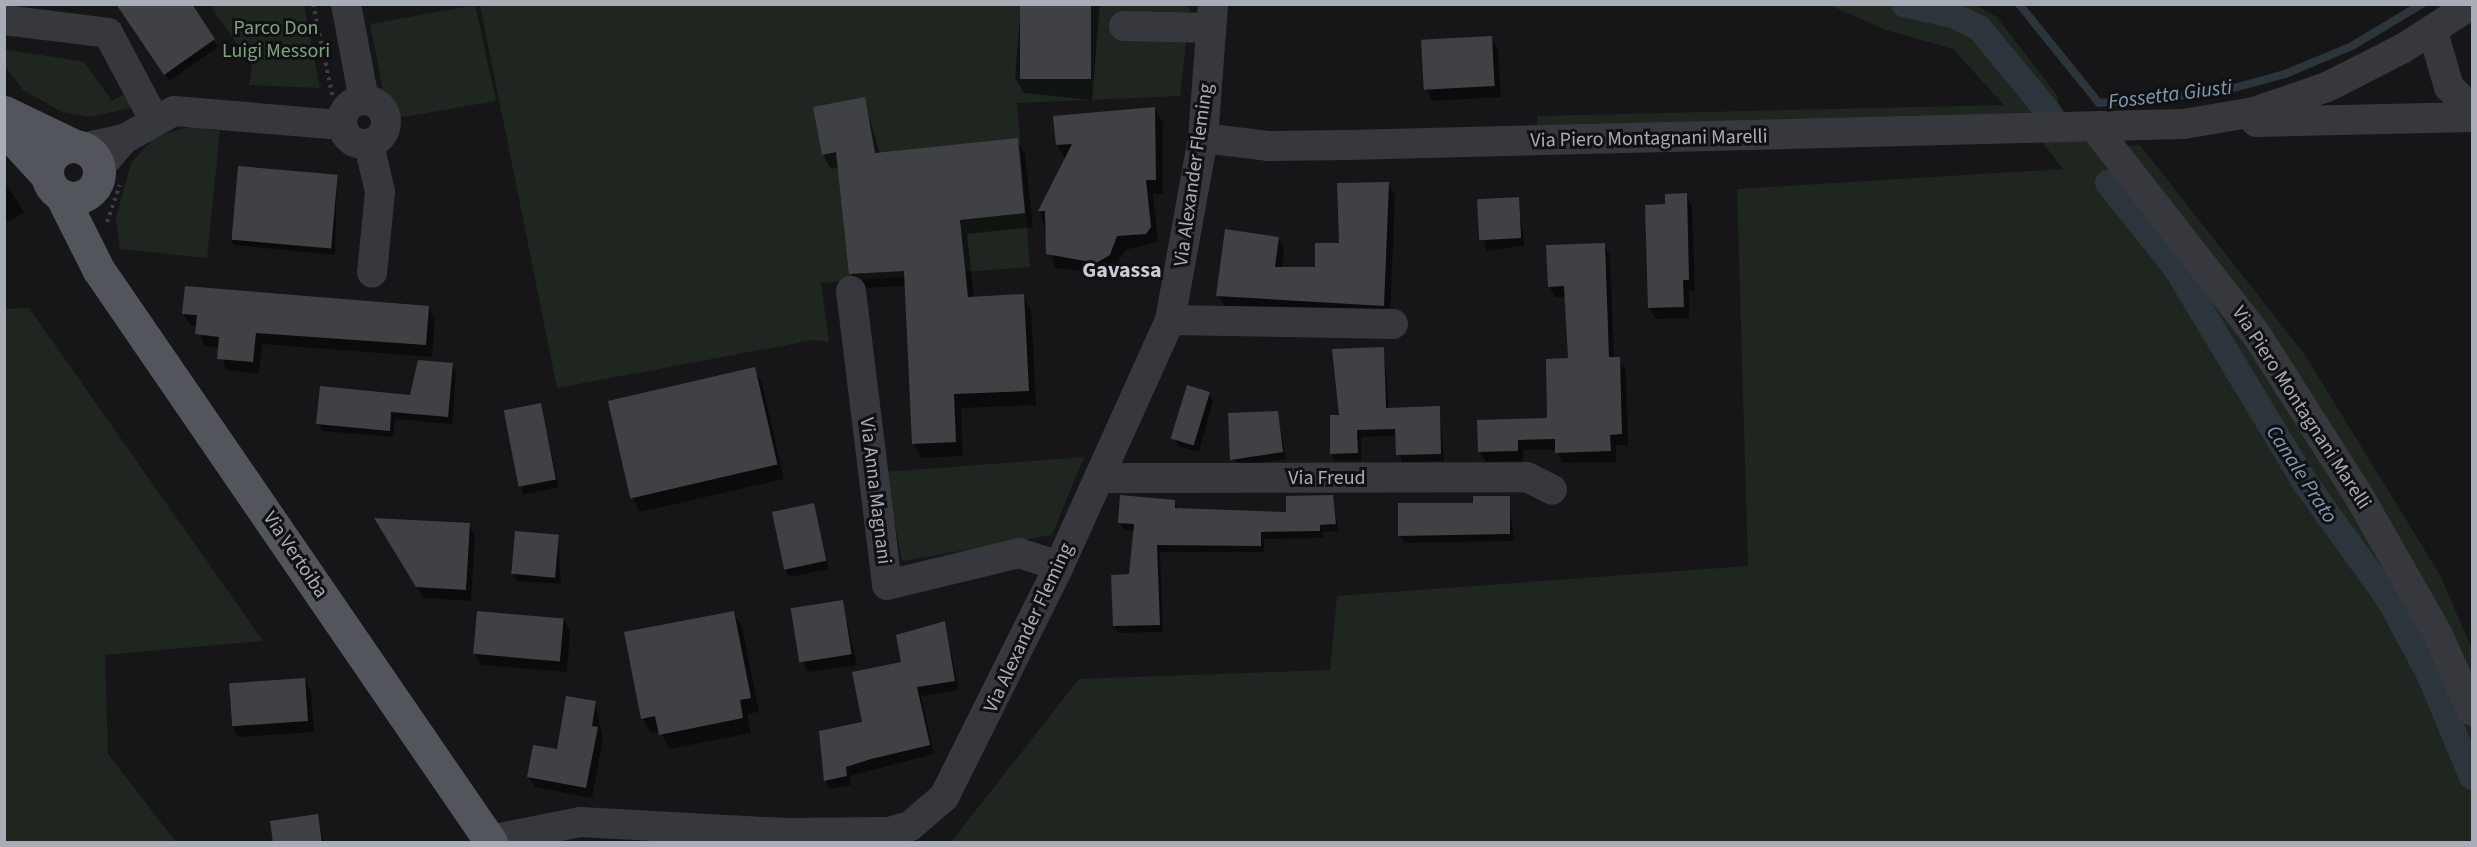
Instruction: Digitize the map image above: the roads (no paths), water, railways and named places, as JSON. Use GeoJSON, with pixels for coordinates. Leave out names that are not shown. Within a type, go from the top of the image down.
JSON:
{"type":"FeatureCollection","features":[{"type":"Feature","properties":{"kind":"main road"},"geometry":{"type":"LineString","coordinates":[[4,112],[88,162]]}},
{"type":"Feature","properties":{"kind":"main road"},"geometry":{"type":"LineString","coordinates":[[4,129],[54,186],[98,269]]}},
{"type":"Feature","properties":{"kind":"main road"},"geometry":{"type":"LineString","coordinates":[[54,186],[54,154],[88,162]]}},
{"type":"Feature","properties":{"kind":"main road"},"geometry":{"type":"LineString","coordinates":[[54,186],[80,197],[88,162]]}},
{"type":"Feature","properties":{"kind":"main road"},"geometry":{"type":"LineString","coordinates":[[88,162],[90,231],[98,269]]}},
{"type":"Feature","properties":{"kind":"main road","name":"Via Vertoiba"},"geometry":{"type":"LineString","coordinates":[[98,269],[490,841]]}},
{"type":"Feature","properties":{"kind":"street"},"geometry":{"type":"LineString","coordinates":[[346,4],[364,100]]}},
{"type":"Feature","properties":{"kind":"street","name":"Via Piero Montagnani Marelli"},"geometry":{"type":"LineString","coordinates":[[1203,138],[1268,146],[2095,128],[2184,124],[2254,112],[2299,97],[2433,32],[2472,4]]}},
{"type":"Feature","properties":{"kind":"street"},"geometry":{"type":"LineString","coordinates":[[1124,26],[1212,16]]}},
{"type":"Feature","properties":{"kind":"street","name":"Via Alexander Fleming"},"geometry":{"type":"LineString","coordinates":[[490,841],[580,822],[841,834],[910,826],[944,798],[963,770],[1100,478],[1170,320],[1203,138],[1212,16]]}},
{"type":"Feature","properties":{"kind":"street"},"geometry":{"type":"LineString","coordinates":[[4,20],[108,33],[155,121]]}},
{"type":"Feature","properties":{"kind":"street"},"geometry":{"type":"LineString","coordinates":[[2433,32],[2449,87],[2472,110]]}},
{"type":"Feature","properties":{"kind":"street"},"geometry":{"type":"LineString","coordinates":[[88,162],[155,121],[188,111],[342,125],[354,142],[369,144],[381,136],[386,116],[377,104],[364,100],[350,104],[342,125]]}},
{"type":"Feature","properties":{"kind":"street"},"geometry":{"type":"LineString","coordinates":[[2184,124],[2472,117]]}},
{"type":"Feature","properties":{"kind":"street","name":"Via Piero Montagnani Marelli"},"geometry":{"type":"LineString","coordinates":[[2095,128],[2256,334],[2366,508],[2438,635],[2472,711]]}},
{"type":"Feature","properties":{"kind":"street"},"geometry":{"type":"LineString","coordinates":[[369,144],[380,192],[372,273]]}},
{"type":"Feature","properties":{"kind":"street","name":"Via Anna Magnani"},"geometry":{"type":"LineString","coordinates":[[850,291],[887,585],[1019,554],[1059,566]]}},
{"type":"Feature","properties":{"kind":"street"},"geometry":{"type":"LineString","coordinates":[[1170,320],[1393,324]]}},
{"type":"Feature","properties":{"kind":"street","name":"Via Freud"},"geometry":{"type":"LineString","coordinates":[[1100,478],[1527,477],[1552,490]]}},
{"type":"Feature","properties":{"kind":"waterway","name":"Canale Prato"},"geometry":{"type":"LineString","coordinates":[[1904,4],[1953,15],[1980,29],[2051,115]]}},
{"type":"Feature","properties":{"kind":"waterway","name":"Fossetta Giusti"},"geometry":{"type":"LineString","coordinates":[[2019,4],[2099,103],[2219,92],[2285,74],[2352,46],[2422,4]]}},
{"type":"Feature","properties":{"kind":"waterway","name":"Canale Prato"},"geometry":{"type":"LineString","coordinates":[[2108,183],[2176,268],[2306,484],[2390,601],[2430,676],[2472,777]]}},
{"type":"Feature","properties":{"kind":"district","name":"Gavassa"},"geometry":{"type":"Point","coordinates":[1122,271]}},
{"type":"Feature","properties":{"kind":"park label","name":"Parco Don Luigi Messori"},"geometry":{"type":"Point","coordinates":[276,40]}}]}
